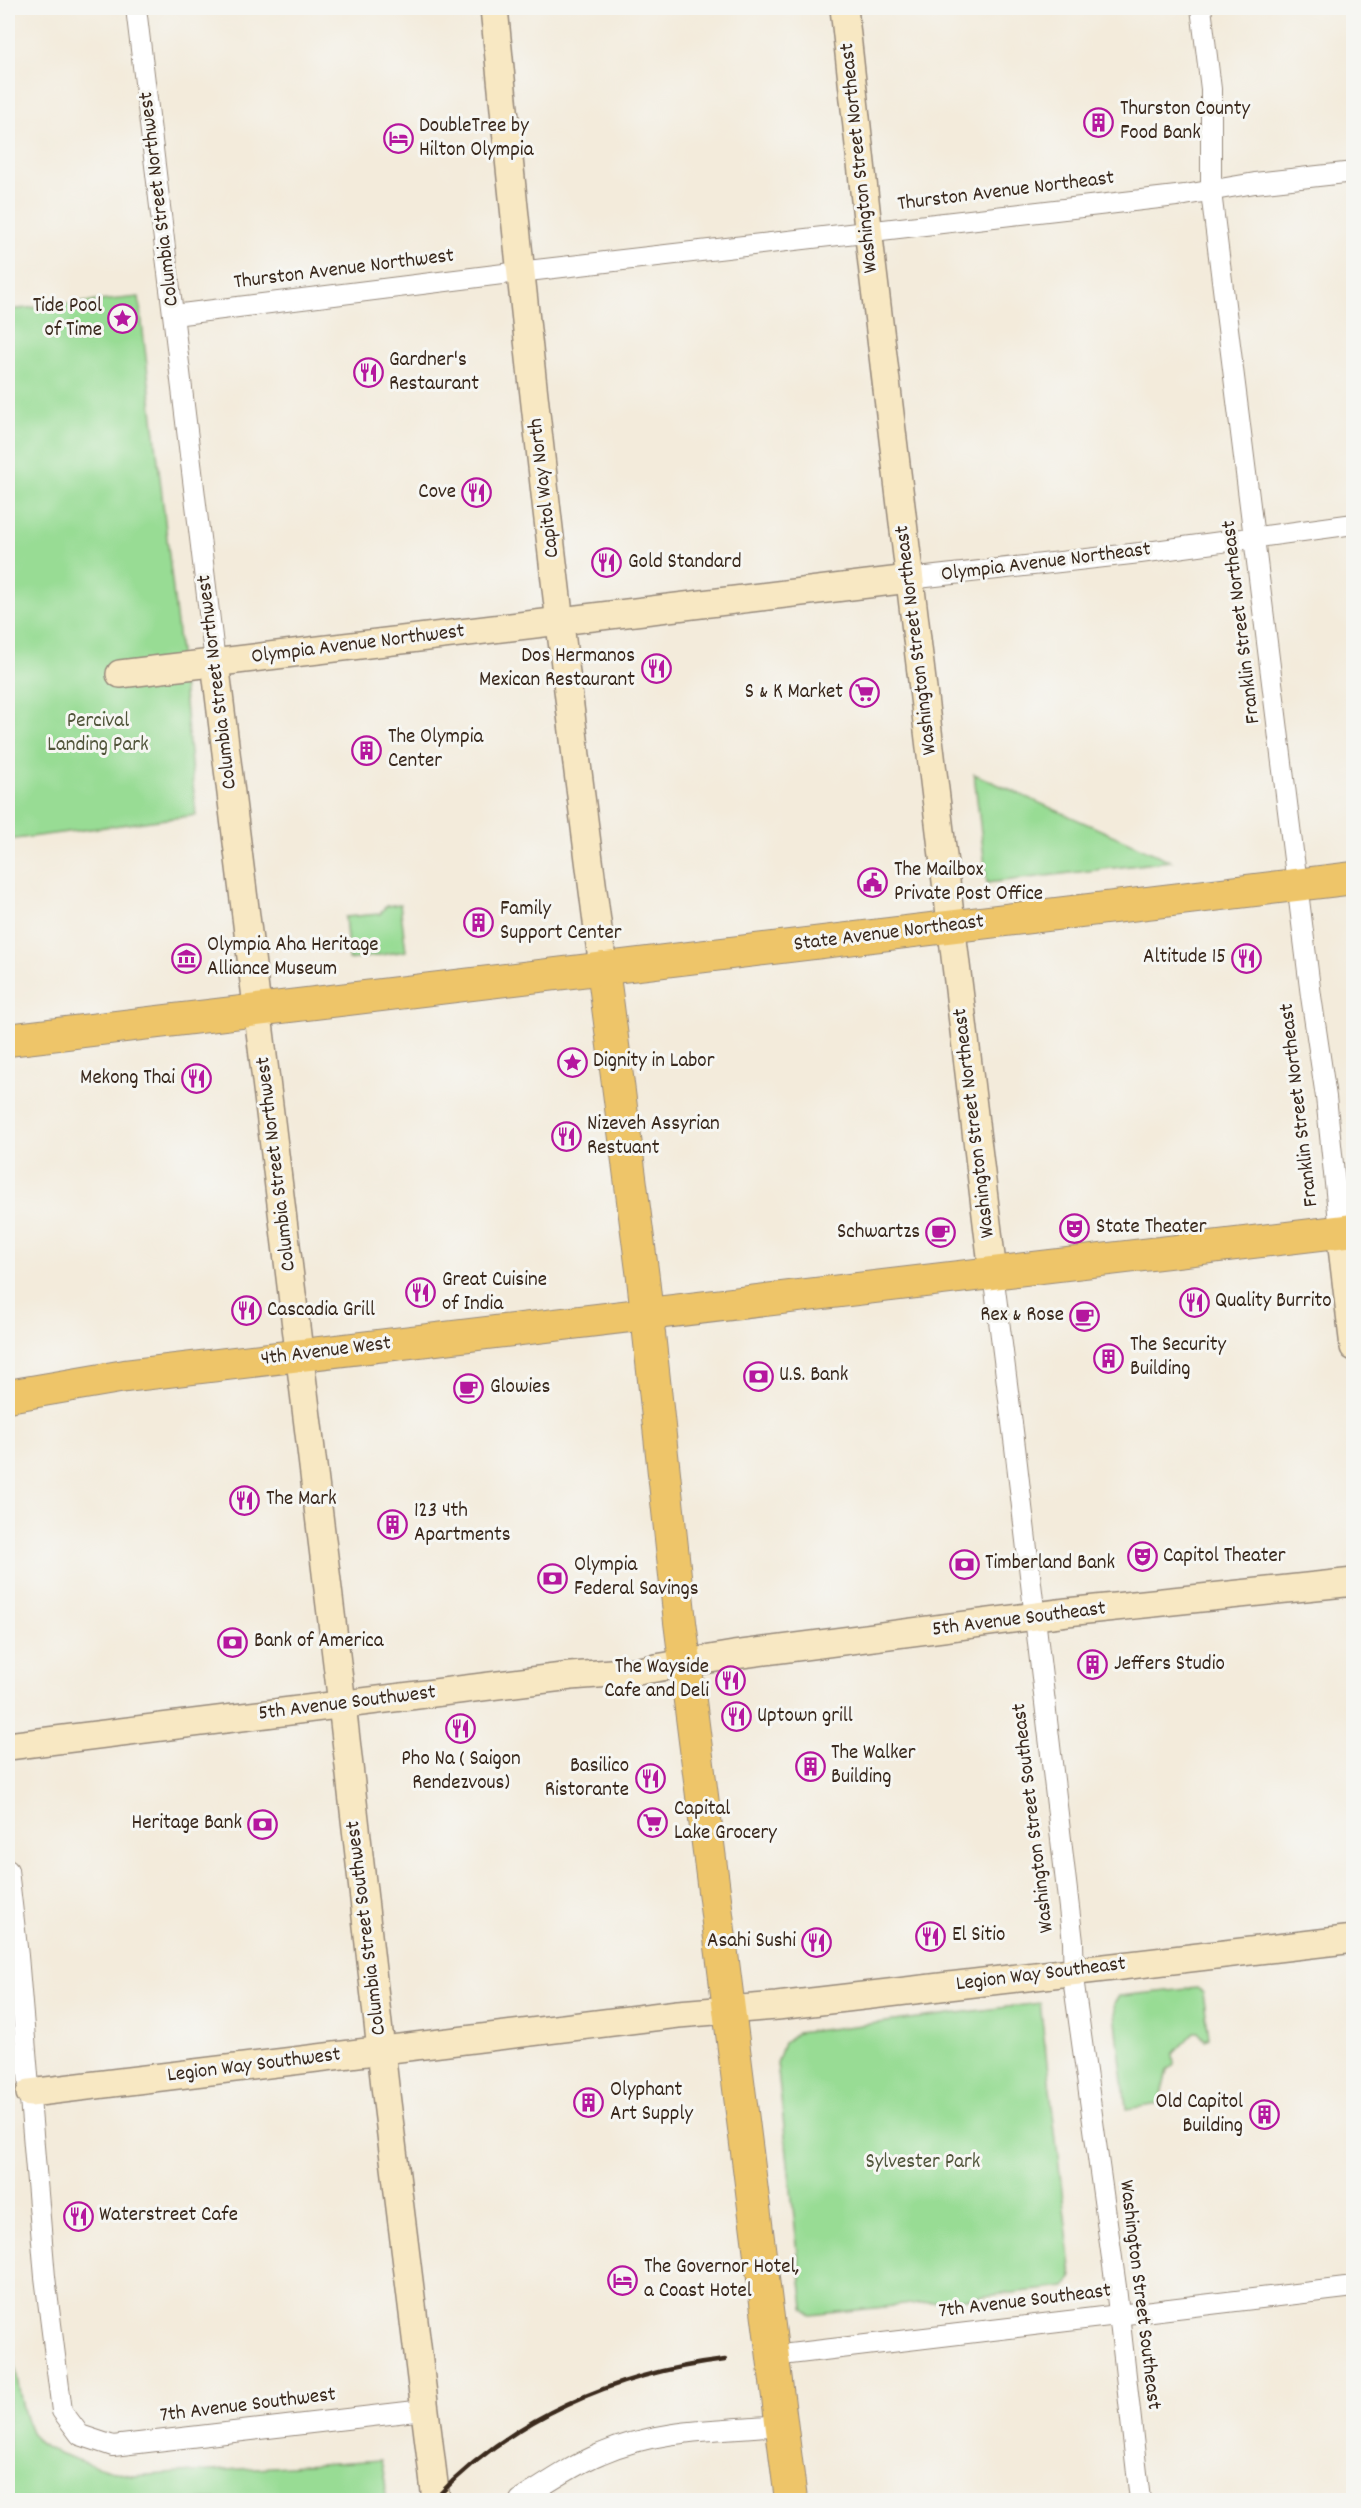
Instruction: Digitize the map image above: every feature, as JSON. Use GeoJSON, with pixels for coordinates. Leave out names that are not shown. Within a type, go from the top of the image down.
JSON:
{"type":"FeatureCollection","features":[{"type":"Feature","properties":{"kind":"main road","name":"State Avenue Northeast"},"geometry":{"type":"LineString","coordinates":[[8,1040],[258,1008],[1353,878]]}},
{"type":"Feature","properties":{"kind":"main road"},"geometry":{"type":"LineString","coordinates":[[603,968],[728,2011],[791,2500]]}},
{"type":"Feature","properties":{"kind":"main road","name":"4th Avenue West"},"geometry":{"type":"LineString","coordinates":[[9,1395],[100,1380],[1347,1230]]}},
{"type":"Feature","properties":{"kind":"street","name":"Columbia Street Northwest"},"geometry":{"type":"LineString","coordinates":[[136,8],[299,1356]]}},
{"type":"Feature","properties":{"kind":"street","name":"Capitol Way North"},"geometry":{"type":"LineString","coordinates":[[494,8],[519,272],[585,839],[603,968]]}},
{"type":"Feature","properties":{"kind":"street","name":"Washington Street Northeast"},"geometry":{"type":"LineString","coordinates":[[844,8],[868,233],[993,1273]]}},
{"type":"Feature","properties":{"kind":"street","name":"Franklin Street Northeast"},"geometry":{"type":"LineString","coordinates":[[1201,8],[1210,89],[1211,192],[1298,884],[1326,1097],[1347,1230]]}},
{"type":"Feature","properties":{"kind":"street","name":"Thurston Avenue Northeast"},"geometry":{"type":"LineString","coordinates":[[519,272],[1211,192],[1255,183],[1353,172]]}},
{"type":"Feature","properties":{"kind":"street","name":"Thurston Avenue Northwest"},"geometry":{"type":"LineString","coordinates":[[174,315],[519,272]]}},
{"type":"Feature","properties":{"kind":"street","name":"Olympia Avenue Northeast"},"geometry":{"type":"LineString","coordinates":[[560,620],[1353,524]]}},
{"type":"Feature","properties":{"kind":"street","name":"Olympia Avenue Northwest"},"geometry":{"type":"LineString","coordinates":[[120,674],[560,620]]}},
{"type":"Feature","properties":{"kind":"street"},"geometry":{"type":"LineString","coordinates":[[1347,1230],[1353,1347]]}},
{"type":"Feature","properties":{"kind":"street","name":"Washington Street Southeast"},"geometry":{"type":"LineString","coordinates":[[993,1273],[1073,1942],[1074,1985],[1119,2316],[1140,2500]]}},
{"type":"Feature","properties":{"kind":"street","name":"Columbia Street Southwest"},"geometry":{"type":"LineString","coordinates":[[299,1356],[436,2500]]}},
{"type":"Feature","properties":{"kind":"street","name":"5th Avenue Southeast"},"geometry":{"type":"LineString","coordinates":[[686,1664],[734,1655],[1034,1617],[1353,1582]]}},
{"type":"Feature","properties":{"kind":"street","name":"5th Avenue Southwest"},"geometry":{"type":"LineString","coordinates":[[8,1746],[582,1674],[638,1671],[686,1664]]}},
{"type":"Feature","properties":{"kind":"street"},"geometry":{"type":"LineString","coordinates":[[8,1870],[30,2093]]}},
{"type":"Feature","properties":{"kind":"street","name":"Legion Way Southeast"},"geometry":{"type":"LineString","coordinates":[[728,2011],[1353,1939]]}},
{"type":"Feature","properties":{"kind":"street","name":"Legion Way Southwest"},"geometry":{"type":"LineString","coordinates":[[30,2093],[666,2016],[728,2011]]}},
{"type":"Feature","properties":{"kind":"street","name":"7th Avenue Southwest"},"geometry":{"type":"LineString","coordinates":[[30,2093],[45,2277],[62,2411],[80,2435],[113,2446],[424,2410]]}},
{"type":"Feature","properties":{"kind":"street","name":"7th Avenue Southeast"},"geometry":{"type":"LineString","coordinates":[[773,2356],[1353,2287]]}},
{"type":"Feature","properties":{"kind":"street"},"geometry":{"type":"LineString","coordinates":[[520,2500],[567,2470],[601,2453],[629,2444],[659,2437],[782,2425]]}},
{"type":"Feature","properties":{"kind":"green space","name":"Percival Landing Park"},"geometry":{"type":"Polygon","coordinates":[[[139,297],[178,633],[196,815],[8,840],[8,310],[139,297]]]}},
{"type":"Feature","properties":{"kind":"green space"},"geometry":{"type":"Polygon","coordinates":[[[974,774],[1171,861],[987,883],[974,774]]]}},
{"type":"Feature","properties":{"kind":"green space"},"geometry":{"type":"Polygon","coordinates":[[[400,904],[406,951],[349,960],[345,917],[380,914],[386,906],[400,904]]]}},
{"type":"Feature","properties":{"kind":"green space"},"geometry":{"type":"Polygon","coordinates":[[[1197,1988],[1203,1992],[1209,2038],[1205,2040],[1198,2032],[1194,2032],[1173,2054],[1174,2065],[1167,2071],[1159,2104],[1126,2109],[1114,2004],[1119,1996],[1197,1988]]]}},
{"type":"Feature","properties":{"kind":"green space","name":"Sylvester Park"},"geometry":{"type":"Polygon","coordinates":[[[1040,2003],[1072,2277],[1066,2287],[811,2315],[804,2308],[777,2063],[784,2043],[797,2033],[1040,2003]]]}},
{"type":"Feature","properties":{"kind":"green space"},"geometry":{"type":"Polygon","coordinates":[[[8,2304],[17,2377],[25,2417],[31,2432],[38,2442],[45,2446],[83,2462],[133,2476],[381,2460],[386,2486],[383,2500],[8,2500],[8,2304]]]}},
{"type":"Feature","properties":{"kind":"railway"},"geometry":{"type":"LineString","coordinates":[[434,2500],[496,2445],[567,2404],[605,2388],[644,2376],[684,2366],[725,2360]]}},
{"type":"Feature","properties":{"kind":"place","name":"Thurston County Food Bank"},"geometry":{"type":"Point","coordinates":[1099,122]}},
{"type":"Feature","properties":{"kind":"place","name":"DoubleTree by Hilton Olympia"},"geometry":{"type":"Point","coordinates":[398,139]}},
{"type":"Feature","properties":{"kind":"place","name":"Tide Pool of Time"},"geometry":{"type":"Point","coordinates":[123,319]}},
{"type":"Feature","properties":{"kind":"place","name":"Gardner's Restaurant"},"geometry":{"type":"Point","coordinates":[368,373]}},
{"type":"Feature","properties":{"kind":"place","name":"Cove"},"geometry":{"type":"Point","coordinates":[477,493]}},
{"type":"Feature","properties":{"kind":"place","name":"Gold Standard"},"geometry":{"type":"Point","coordinates":[607,563]}},
{"type":"Feature","properties":{"kind":"place","name":"Dos Hermanos Mexican Restaurant"},"geometry":{"type":"Point","coordinates":[656,669]}},
{"type":"Feature","properties":{"kind":"place","name":"S & K Market"},"geometry":{"type":"Point","coordinates":[864,693]}},
{"type":"Feature","properties":{"kind":"place","name":"The Olympia Center"},"geometry":{"type":"Point","coordinates":[367,750]}},
{"type":"Feature","properties":{"kind":"place","name":"The Mailbox Private Post Office"},"geometry":{"type":"Point","coordinates":[873,883]}},
{"type":"Feature","properties":{"kind":"place","name":"Family Support Center"},"geometry":{"type":"Point","coordinates":[479,922]}},
{"type":"Feature","properties":{"kind":"place","name":"Olympia Aha Heritage Alliance Museum"},"geometry":{"type":"Point","coordinates":[186,958]}},
{"type":"Feature","properties":{"kind":"place","name":"Altitude 15"},"geometry":{"type":"Point","coordinates":[1247,958]}},
{"type":"Feature","properties":{"kind":"place","name":"Dignity in Labor"},"geometry":{"type":"Point","coordinates":[572,1062]}},
{"type":"Feature","properties":{"kind":"place","name":"Mekong Thai"},"geometry":{"type":"Point","coordinates":[196,1079]}},
{"type":"Feature","properties":{"kind":"place","name":"Nizeveh Assyrian Restuant"},"geometry":{"type":"Point","coordinates":[566,1137]}},
{"type":"Feature","properties":{"kind":"place","name":"State Theater"},"geometry":{"type":"Point","coordinates":[1075,1228]}},
{"type":"Feature","properties":{"kind":"place","name":"Schwartzs"},"geometry":{"type":"Point","coordinates":[941,1233]}},
{"type":"Feature","properties":{"kind":"place","name":"Great Cuisine of India"},"geometry":{"type":"Point","coordinates":[421,1293]}},
{"type":"Feature","properties":{"kind":"place","name":"Quality Burrito"},"geometry":{"type":"Point","coordinates":[1194,1302]}},
{"type":"Feature","properties":{"kind":"place","name":"Cascadia Grill"},"geometry":{"type":"Point","coordinates":[246,1311]}},
{"type":"Feature","properties":{"kind":"place","name":"Rex & Rose"},"geometry":{"type":"Point","coordinates":[1085,1316]}},
{"type":"Feature","properties":{"kind":"place","name":"The Security Building"},"geometry":{"type":"Point","coordinates":[1109,1358]}},
{"type":"Feature","properties":{"kind":"place","name":"U.S. Bank"},"geometry":{"type":"Point","coordinates":[758,1376]}},
{"type":"Feature","properties":{"kind":"place","name":"Glowies"},"geometry":{"type":"Point","coordinates":[469,1388]}},
{"type":"Feature","properties":{"kind":"place","name":"The Mark"},"geometry":{"type":"Point","coordinates":[245,1500]}},
{"type":"Feature","properties":{"kind":"place","name":"123 4th Apartments"},"geometry":{"type":"Point","coordinates":[393,1524]}},
{"type":"Feature","properties":{"kind":"place","name":"Capitol Theater"},"geometry":{"type":"Point","coordinates":[1142,1557]}},
{"type":"Feature","properties":{"kind":"place","name":"Timberland Bank"},"geometry":{"type":"Point","coordinates":[964,1564]}},
{"type":"Feature","properties":{"kind":"place","name":"Olympia Federal Savings"},"geometry":{"type":"Point","coordinates":[553,1578]}},
{"type":"Feature","properties":{"kind":"place","name":"Bank of America"},"geometry":{"type":"Point","coordinates":[233,1642]}},
{"type":"Feature","properties":{"kind":"place","name":"Jeffers Studio"},"geometry":{"type":"Point","coordinates":[1093,1665]}},
{"type":"Feature","properties":{"kind":"place","name":"The Wayside Cafe and Deli"},"geometry":{"type":"Point","coordinates":[730,1680]}},
{"type":"Feature","properties":{"kind":"place","name":"Uptown grill"},"geometry":{"type":"Point","coordinates":[736,1717]}},
{"type":"Feature","properties":{"kind":"place","name":"Pho Na ( Saigon Rendezvous)"},"geometry":{"type":"Point","coordinates":[461,1729]}},
{"type":"Feature","properties":{"kind":"place","name":"The Walker Building"},"geometry":{"type":"Point","coordinates":[810,1766]}},
{"type":"Feature","properties":{"kind":"place","name":"Basilico Ristorante"},"geometry":{"type":"Point","coordinates":[650,1779]}},
{"type":"Feature","properties":{"kind":"place","name":"Capital Lake Grocery"},"geometry":{"type":"Point","coordinates":[653,1822]}},
{"type":"Feature","properties":{"kind":"place","name":"Heritage Bank"},"geometry":{"type":"Point","coordinates":[263,1824]}},
{"type":"Feature","properties":{"kind":"place","name":"El Sitio"},"geometry":{"type":"Point","coordinates":[931,1936]}},
{"type":"Feature","properties":{"kind":"place","name":"Asahi Sushi"},"geometry":{"type":"Point","coordinates":[817,1942]}},
{"type":"Feature","properties":{"kind":"place","name":"Olyphant Art Supply"},"geometry":{"type":"Point","coordinates":[589,2103]}},
{"type":"Feature","properties":{"kind":"place","name":"Old Capitol Building"},"geometry":{"type":"Point","coordinates":[1264,2115]}},
{"type":"Feature","properties":{"kind":"place","name":"Waterstreet Cafe"},"geometry":{"type":"Point","coordinates":[78,2216]}},
{"type":"Feature","properties":{"kind":"place","name":"The Governor Hotel, a Coast Hotel"},"geometry":{"type":"Point","coordinates":[623,2280]}}]}
